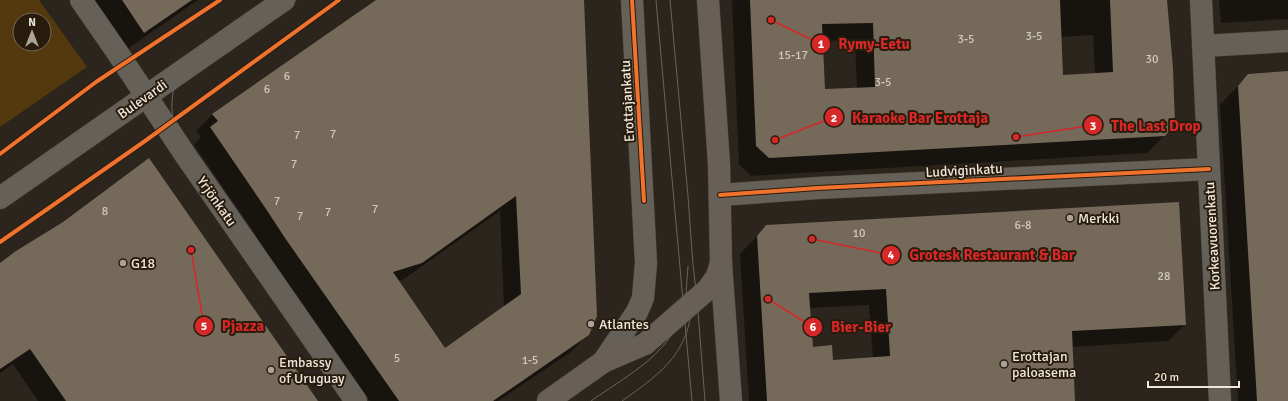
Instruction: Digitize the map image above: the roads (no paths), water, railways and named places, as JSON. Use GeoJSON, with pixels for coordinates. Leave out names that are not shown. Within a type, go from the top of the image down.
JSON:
{"type":"FeatureCollection","features":[{"type":"Feature","properties":{"kind":"main road"},"geometry":{"type":"LineString","coordinates":[[548,401],[604,362],[645,344],[708,289],[717,276],[721,263],[720,194],[708,0]]}},
{"type":"Feature","properties":{"kind":"street","name":"Yrjönkatu"},"geometry":{"type":"LineString","coordinates":[[81,0],[190,162],[356,401]]}},
{"type":"Feature","properties":{"kind":"street","name":"Bulevardi"},"geometry":{"type":"LineString","coordinates":[[0,198],[284,0]]}},
{"type":"Feature","properties":{"kind":"street","name":"Erottajankatu"},"geometry":{"type":"LineString","coordinates":[[604,362],[637,312],[642,298],[646,263],[632,0]]}},
{"type":"Feature","properties":{"kind":"street","name":"Korkeavuorenkatu"},"geometry":{"type":"LineString","coordinates":[[1201,0],[1220,401]]}},
{"type":"Feature","properties":{"kind":"street"},"geometry":{"type":"LineString","coordinates":[[1203,46],[1288,41]]}},
{"type":"Feature","properties":{"kind":"street","name":"Ludviginkatu"},"geometry":{"type":"LineString","coordinates":[[720,194],[1209,169]]}},
{"type":"Feature","properties":{"kind":"street"},"geometry":{"type":"LineString","coordinates":[[721,263],[731,401]]}},
{"type":"Feature","properties":{"kind":"tram line"},"geometry":{"type":"LineString","coordinates":[[204,46],[272,0]]}},
{"type":"Feature","properties":{"kind":"tram line"},"geometry":{"type":"LineString","coordinates":[[0,206],[296,0]]}},
{"type":"Feature","properties":{"kind":"tram line"},"geometry":{"type":"LineString","coordinates":[[656,0],[692,401]]}},
{"type":"Feature","properties":{"kind":"tram line"},"geometry":{"type":"LineString","coordinates":[[670,0],[705,401]]}},
{"type":"Feature","properties":{"kind":"tram line"},"geometry":{"type":"LineString","coordinates":[[208,44],[186,64],[177,78],[174,89],[172,112],[181,146],[186,156],[356,401]]}},
{"type":"Feature","properties":{"kind":"tram line"},"geometry":{"type":"LineString","coordinates":[[0,190],[188,58]]}},
{"type":"Feature","properties":{"kind":"tram line"},"geometry":{"type":"LineString","coordinates":[[686,295],[688,266]]}},
{"type":"Feature","properties":{"kind":"tram line"},"geometry":{"type":"LineString","coordinates":[[622,401],[662,370],[672,359],[687,333],[693,297]]}},
{"type":"Feature","properties":{"kind":"tram line"},"geometry":{"type":"LineString","coordinates":[[591,401],[638,369],[655,354],[669,338],[683,311]]}},
{"type":"Feature","properties":{"kind":"place","name":"Rymy-Eetu"},"geometry":{"type":"Point","coordinates":[771,20]}},
{"type":"Feature","properties":{"kind":"place","name":"The Last Drop"},"geometry":{"type":"Point","coordinates":[1016,137]}},
{"type":"Feature","properties":{"kind":"place","name":"Karaoke Bar Erottaja"},"geometry":{"type":"Point","coordinates":[775,140]}},
{"type":"Feature","properties":{"kind":"place","name":"Merkki"},"geometry":{"type":"Point","coordinates":[1070,218]}},
{"type":"Feature","properties":{"kind":"place","name":"Grotesk Restaurant & Bar"},"geometry":{"type":"Point","coordinates":[812,239]}},
{"type":"Feature","properties":{"kind":"place","name":"Pjazza"},"geometry":{"type":"Point","coordinates":[191,250]}},
{"type":"Feature","properties":{"kind":"place","name":"G18"},"geometry":{"type":"Point","coordinates":[123,263]}},
{"type":"Feature","properties":{"kind":"place","name":"Bier-Bier"},"geometry":{"type":"Point","coordinates":[768,299]}},
{"type":"Feature","properties":{"kind":"place","name":"Atlantes"},"geometry":{"type":"Point","coordinates":[591,324]}},
{"type":"Feature","properties":{"kind":"place","name":"Erottajan paloasema"},"geometry":{"type":"Point","coordinates":[1004,364]}},
{"type":"Feature","properties":{"kind":"place","name":"Embassy of Uruguay"},"geometry":{"type":"Point","coordinates":[271,370]}}]}
